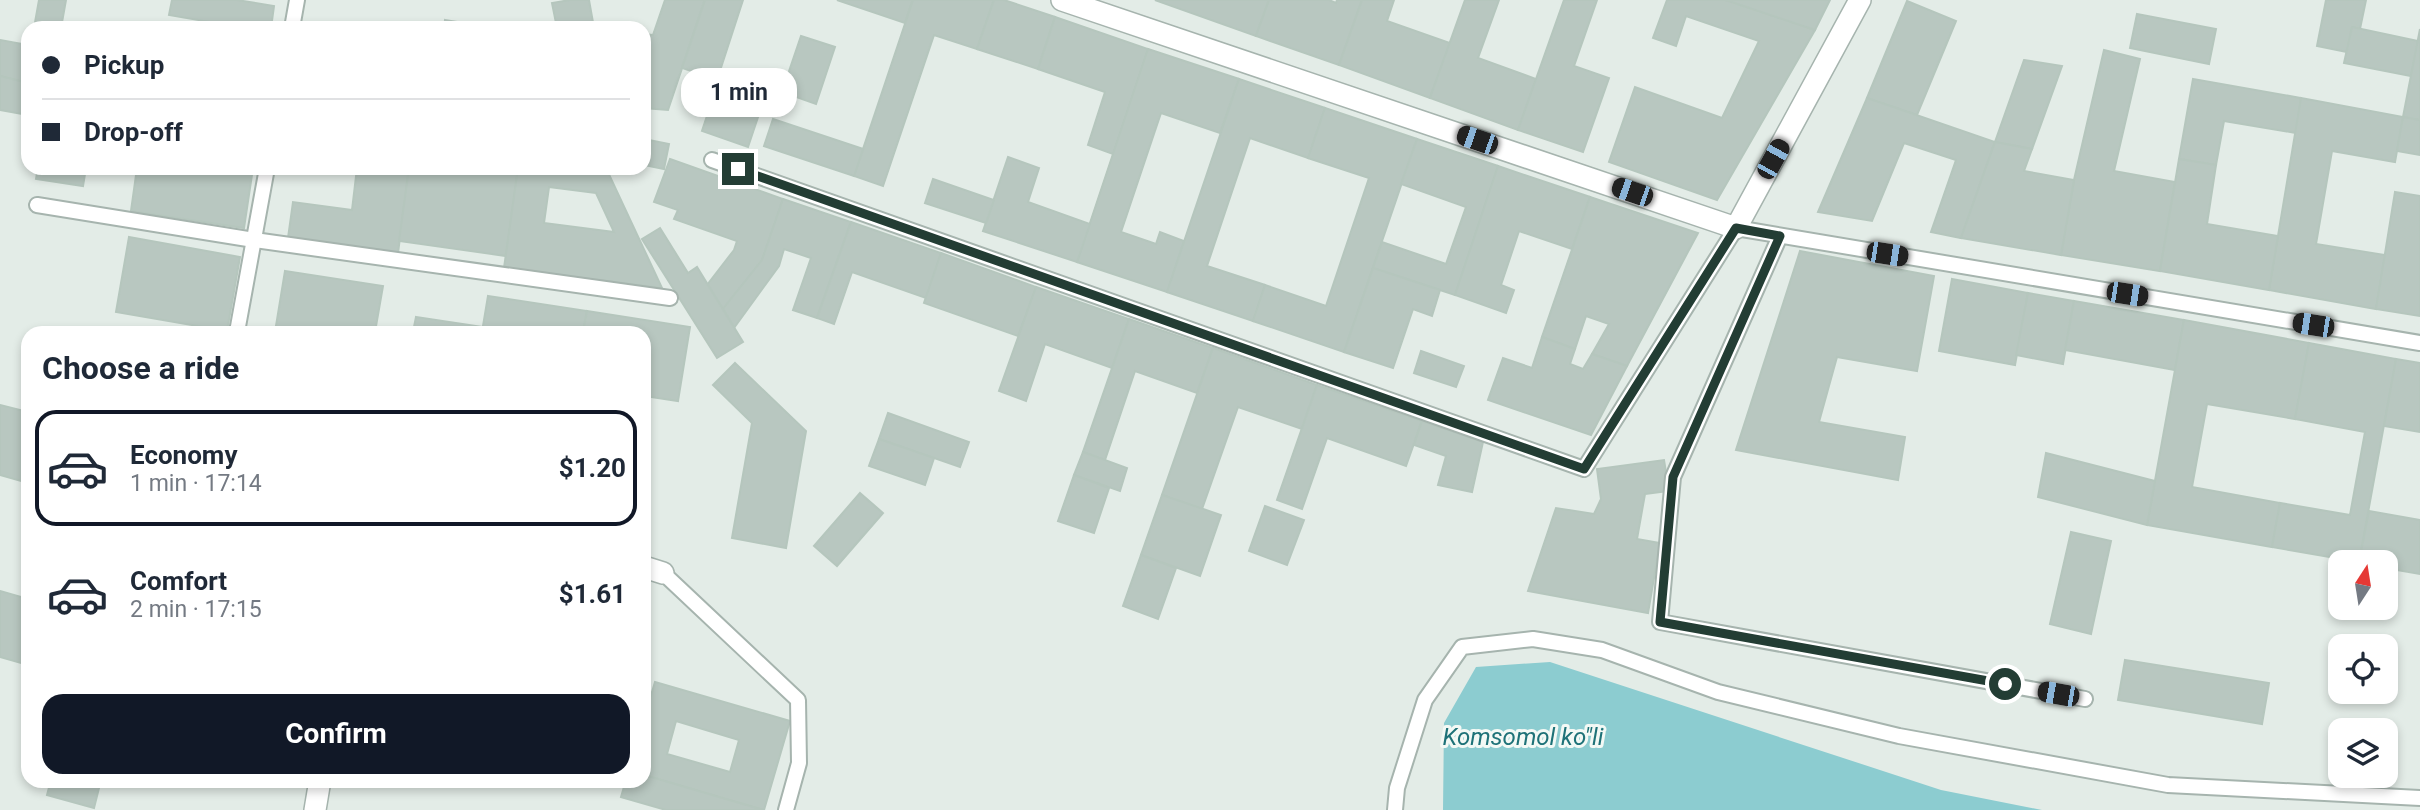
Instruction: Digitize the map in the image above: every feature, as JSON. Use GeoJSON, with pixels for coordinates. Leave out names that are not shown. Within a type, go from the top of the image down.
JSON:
{"type":"FeatureCollection","features":[{"type":"Feature","properties":{"kind":"street"},"geometry":{"type":"LineString","coordinates":[[1062,0],[1736,228],[1860,0]]}},
{"type":"Feature","properties":{"kind":"street"},"geometry":{"type":"LineString","coordinates":[[315,810],[319,788]]}},
{"type":"Feature","properties":{"kind":"lane"},"geometry":{"type":"LineString","coordinates":[[294,21],[298,0]]}},
{"type":"Feature","properties":{"kind":"lane"},"geometry":{"type":"LineString","coordinates":[[712,160],[1584,469],[1736,228],[2420,343]]}},
{"type":"Feature","properties":{"kind":"lane"},"geometry":{"type":"LineString","coordinates":[[238,326],[266,175]]}},
{"type":"Feature","properties":{"kind":"lane"},"geometry":{"type":"LineString","coordinates":[[37,205],[254,240],[670,298]]}},
{"type":"Feature","properties":{"kind":"lane"},"geometry":{"type":"LineString","coordinates":[[1780,236],[1673,477],[1660,622],[2085,699]]}},
{"type":"Feature","properties":{"kind":"lane"},"geometry":{"type":"LineString","coordinates":[[654,570],[798,700],[799,763],[786,810]]}},
{"type":"Feature","properties":{"kind":"lane"},"geometry":{"type":"LineString","coordinates":[[1395,810],[1397,788],[1425,700],[1462,647],[1533,639],[1602,650],[1718,692],[1899,736],[2168,785],[2420,798]]}},
{"type":"Feature","properties":{"kind":"water","name":"Komsomol ko\"li"},"geometry":{"type":"Polygon","coordinates":[[[1550,662],[1941,790],[2042,810],[1443,810],[1444,723],[1476,667],[1550,662]]]}},
{"type":"Feature","properties":{"kind":"building"},"geometry":{"type":"Polygon","coordinates":[[[39,0],[66,0],[62,21],[35,21],[39,0]]]}},
{"type":"Feature","properties":{"kind":"building"},"geometry":{"type":"Polygon","coordinates":[[[172,0],[237,0],[274,6],[272,21],[204,21],[169,15],[172,0]]]}},
{"type":"Feature","properties":{"kind":"building"},"geometry":{"type":"Polygon","coordinates":[[[589,0],[593,21],[556,21],[552,3],[589,0]]]}},
{"type":"Feature","properties":{"kind":"building"},"geometry":{"type":"Polygon","coordinates":[[[665,0],[705,0],[668,110],[651,109],[653,35],[665,0]]]}},
{"type":"Feature","properties":{"kind":"building"},"geometry":{"type":"Polygon","coordinates":[[[705,0],[743,0],[717,80],[682,68],[705,0]]]}},
{"type":"Feature","properties":{"kind":"building"},"geometry":{"type":"Polygon","coordinates":[[[837,0],[913,0],[905,23],[837,0]]]}},
{"type":"Feature","properties":{"kind":"building"},"geometry":{"type":"Polygon","coordinates":[[[913,0],[994,0],[977,49],[934,35],[883,186],[854,176],[913,0]]]}},
{"type":"Feature","properties":{"kind":"building"},"geometry":{"type":"Polygon","coordinates":[[[994,0],[1004,0],[1055,17],[1038,69],[977,49],[994,0]]]}},
{"type":"Feature","properties":{"kind":"building"},"geometry":{"type":"Polygon","coordinates":[[[1155,0],[1269,0],[1256,36],[1155,0]]]}},
{"type":"Feature","properties":{"kind":"building"},"geometry":{"type":"Polygon","coordinates":[[[1269,0],[1329,0],[1336,3],[1337,0],[1362,0],[1339,65],[1256,36],[1269,0]]]}},
{"type":"Feature","properties":{"kind":"building"},"geometry":{"type":"Polygon","coordinates":[[[1362,0],[1394,0],[1387,21],[1450,43],[1430,98],[1339,65],[1362,0]]]}},
{"type":"Feature","properties":{"kind":"building"},"geometry":{"type":"Polygon","coordinates":[[[1465,0],[1499,0],[1478,58],[1536,79],[1518,130],[1430,98],[1465,0]]]}},
{"type":"Feature","properties":{"kind":"building"},"geometry":{"type":"Polygon","coordinates":[[[1564,0],[1597,0],[1574,66],[1609,78],[1583,152],[1518,130],[1564,0]]]}},
{"type":"Feature","properties":{"kind":"building"},"geometry":{"type":"Polygon","coordinates":[[[1667,0],[1726,0],[1815,30],[1717,200],[1609,162],[1635,87],[1722,118],[1759,41],[1686,16],[1676,46],[1653,38],[1667,0]]]}},
{"type":"Feature","properties":{"kind":"building"},"geometry":{"type":"Polygon","coordinates":[[[1726,0],[1830,0],[1815,30],[1726,0]]]}},
{"type":"Feature","properties":{"kind":"building"},"geometry":{"type":"Polygon","coordinates":[[[2326,0],[2366,0],[2360,29],[2352,27],[2347,52],[2317,46],[2326,0]]]}},
{"type":"Feature","properties":{"kind":"building"},"geometry":{"type":"Polygon","coordinates":[[[1907,1],[1956,21],[1917,115],[1867,98],[1907,1]]]}},
{"type":"Feature","properties":{"kind":"building"},"geometry":{"type":"Polygon","coordinates":[[[2137,14],[2216,29],[2209,64],[2130,48],[2137,14]]]}},
{"type":"Feature","properties":{"kind":"building"},"geometry":{"type":"Polygon","coordinates":[[[1055,17],[1148,49],[1113,154],[1088,145],[1105,92],[1038,69],[1055,17]]]}},
{"type":"Feature","properties":{"kind":"building"},"geometry":{"type":"Polygon","coordinates":[[[2352,27],[2418,41],[2411,76],[2344,63],[2352,27]]]}},
{"type":"Feature","properties":{"kind":"building"},"geometry":{"type":"Polygon","coordinates":[[[2420,29],[2420,120],[2403,117],[2420,29]]]}},
{"type":"Feature","properties":{"kind":"building"},"geometry":{"type":"Polygon","coordinates":[[[801,36],[835,47],[816,104],[782,92],[801,36]]]}},
{"type":"Feature","properties":{"kind":"building"},"geometry":{"type":"Polygon","coordinates":[[[0,40],[21,44],[21,81],[0,76],[0,40]]]}},
{"type":"Feature","properties":{"kind":"building"},"geometry":{"type":"Polygon","coordinates":[[[1148,49],[1239,79],[1220,133],[1161,113],[1121,232],[1156,244],[1160,232],[1184,241],[1167,292],[1077,262],[1148,49]]]}},
{"type":"Feature","properties":{"kind":"building"},"geometry":{"type":"Polygon","coordinates":[[[2104,50],[2140,59],[2114,171],[2175,182],[2160,271],[2061,255],[2074,180],[2104,50]]]}},
{"type":"Feature","properties":{"kind":"building"},"geometry":{"type":"Polygon","coordinates":[[[2024,60],[2062,66],[2032,149],[1995,142],[2024,60]]]}},
{"type":"Feature","properties":{"kind":"building"},"geometry":{"type":"Polygon","coordinates":[[[0,76],[21,81],[21,114],[0,110],[0,76]]]}},
{"type":"Feature","properties":{"kind":"building"},"geometry":{"type":"Polygon","coordinates":[[[1239,79],[1325,108],[1308,158],[1250,138],[1207,266],[1265,285],[1253,321],[1167,292],[1239,79]]]}},
{"type":"Feature","properties":{"kind":"building"},"geometry":{"type":"Polygon","coordinates":[[[2193,79],[2301,98],[2296,133],[2224,121],[2216,165],[2179,159],[2193,79]]]}},
{"type":"Feature","properties":{"kind":"building"},"geometry":{"type":"Polygon","coordinates":[[[715,92],[761,108],[748,147],[702,131],[715,92]]]}},
{"type":"Feature","properties":{"kind":"building"},"geometry":{"type":"Polygon","coordinates":[[[1867,98],[1995,142],[1961,238],[1931,232],[1956,160],[1904,143],[1872,221],[1818,212],[1867,98]]]}},
{"type":"Feature","properties":{"kind":"building"},"geometry":{"type":"Polygon","coordinates":[[[2301,98],[2403,117],[2395,162],[2332,151],[2316,244],[2385,255],[2376,309],[2269,290],[2301,98]]]}},
{"type":"Feature","properties":{"kind":"building"},"geometry":{"type":"Polygon","coordinates":[[[1325,108],[1417,139],[1344,352],[1253,321],[1265,285],[1326,306],[1369,178],[1308,158],[1325,108]]]}},
{"type":"Feature","properties":{"kind":"building"},"geometry":{"type":"Polygon","coordinates":[[[2403,117],[2420,120],[2420,155],[2397,151],[2403,117]]]}},
{"type":"Feature","properties":{"kind":"building"},"geometry":{"type":"Polygon","coordinates":[[[773,119],[863,149],[854,176],[764,146],[773,119]]]}},
{"type":"Feature","properties":{"kind":"building"},"geometry":{"type":"Polygon","coordinates":[[[1417,139],[1498,166],[1455,295],[1373,268],[1382,242],[1446,264],[1466,207],[1401,184],[1417,139]]]}},
{"type":"Feature","properties":{"kind":"building"},"geometry":{"type":"Polygon","coordinates":[[[651,140],[669,144],[664,169],[651,166],[651,140]]]}},
{"type":"Feature","properties":{"kind":"building"},"geometry":{"type":"Polygon","coordinates":[[[1995,142],[2032,149],[2024,171],[2074,180],[2061,255],[1961,238],[1995,142]]]}},
{"type":"Feature","properties":{"kind":"building"},"geometry":{"type":"Polygon","coordinates":[[[1008,157],[1039,168],[1028,202],[1090,224],[1077,262],[983,231],[1008,157]]]}},
{"type":"Feature","properties":{"kind":"building"},"geometry":{"type":"Polygon","coordinates":[[[670,159],[783,199],[762,260],[723,309],[707,285],[734,250],[737,241],[674,219],[678,210],[654,202],[670,159]]]}},
{"type":"Feature","properties":{"kind":"building"},"geometry":{"type":"Polygon","coordinates":[[[2179,159],[2216,165],[2207,224],[2278,236],[2269,290],[2160,271],[2179,159]]]}},
{"type":"Feature","properties":{"kind":"building"},"geometry":{"type":"Polygon","coordinates":[[[1498,166],[1590,197],[1572,249],[1519,231],[1501,285],[1514,290],[1506,313],[1455,295],[1498,166]]]}},
{"type":"Feature","properties":{"kind":"building"},"geometry":{"type":"Polygon","coordinates":[[[37,175],[85,175],[83,186],[36,179],[37,175]]]}},
{"type":"Feature","properties":{"kind":"building"},"geometry":{"type":"Polygon","coordinates":[[[136,175],[252,175],[244,228],[131,211],[136,175]]]}},
{"type":"Feature","properties":{"kind":"building"},"geometry":{"type":"Polygon","coordinates":[[[356,175],[408,175],[398,253],[288,238],[293,202],[352,210],[356,175]]]}},
{"type":"Feature","properties":{"kind":"building"},"geometry":{"type":"Polygon","coordinates":[[[408,175],[517,175],[506,256],[399,241],[408,175]]]}},
{"type":"Feature","properties":{"kind":"building"},"geometry":{"type":"Polygon","coordinates":[[[517,175],[609,175],[662,288],[504,268],[517,175]],[[549,187],[544,223],[614,232],[596,193],[549,187]]]}},
{"type":"Feature","properties":{"kind":"building"},"geometry":{"type":"Polygon","coordinates":[[[933,179],[994,200],[986,223],[925,203],[933,179]]]}},
{"type":"Feature","properties":{"kind":"building"},"geometry":{"type":"Polygon","coordinates":[[[2395,192],[2420,196],[2420,316],[2376,309],[2395,192]]]}},
{"type":"Feature","properties":{"kind":"building"},"geometry":{"type":"Polygon","coordinates":[[[1590,197],[1698,233],[1627,366],[1592,354],[1609,324],[1586,316],[1575,349],[1542,337],[1590,197]]]}},
{"type":"Feature","properties":{"kind":"building"},"geometry":{"type":"Polygon","coordinates":[[[783,199],[851,222],[817,318],[793,310],[811,258],[784,249],[779,266],[734,328],[723,309],[762,260],[783,199]]]}},
{"type":"Feature","properties":{"kind":"building"},"geometry":{"type":"Polygon","coordinates":[[[851,222],[941,253],[926,298],[852,272],[834,324],[817,318],[851,222]]]}},
{"type":"Feature","properties":{"kind":"building"},"geometry":{"type":"Polygon","coordinates":[[[660,228],[688,273],[697,267],[743,342],[717,358],[642,239],[660,228]]]}},
{"type":"Feature","properties":{"kind":"building"},"geometry":{"type":"Polygon","coordinates":[[[129,237],[240,257],[228,326],[198,326],[116,312],[129,237]]]}},
{"type":"Feature","properties":{"kind":"building"},"geometry":{"type":"Polygon","coordinates":[[[1800,251],[1934,276],[1917,371],[1837,357],[1819,422],[1905,437],[1898,480],[1736,450],[1800,251]]]}},
{"type":"Feature","properties":{"kind":"building"},"geometry":{"type":"Polygon","coordinates":[[[941,253],[1036,287],[1018,336],[924,303],[941,253]]]}},
{"type":"Feature","properties":{"kind":"building"},"geometry":{"type":"Polygon","coordinates":[[[1373,268],[1440,290],[1432,316],[1413,309],[1393,368],[1344,352],[1373,268]]]}},
{"type":"Feature","properties":{"kind":"building"},"geometry":{"type":"Polygon","coordinates":[[[285,271],[383,286],[376,326],[276,326],[285,271]]]}},
{"type":"Feature","properties":{"kind":"building"},"geometry":{"type":"Polygon","coordinates":[[[1952,279],[2028,293],[2015,365],[1939,351],[1952,279]]]}},
{"type":"Feature","properties":{"kind":"building"},"geometry":{"type":"Polygon","coordinates":[[[1036,287],[1129,319],[1112,368],[1045,344],[1026,401],[999,391],[1036,287]]]}},
{"type":"Feature","properties":{"kind":"building"},"geometry":{"type":"Polygon","coordinates":[[[2028,293],[2074,301],[2063,364],[2016,355],[2028,293]]]}},
{"type":"Feature","properties":{"kind":"building"},"geometry":{"type":"Polygon","coordinates":[[[488,296],[587,311],[584,326],[483,326],[488,296]]]}},
{"type":"Feature","properties":{"kind":"building"},"geometry":{"type":"Polygon","coordinates":[[[2074,301],[2184,320],[2175,370],[2065,350],[2074,301]]]}},
{"type":"Feature","properties":{"kind":"building"},"geometry":{"type":"Polygon","coordinates":[[[587,311],[690,327],[678,401],[651,397],[651,326],[584,326],[587,311]]]}},
{"type":"Feature","properties":{"kind":"building"},"geometry":{"type":"Polygon","coordinates":[[[416,317],[476,326],[414,326],[416,317]]]}},
{"type":"Feature","properties":{"kind":"building"},"geometry":{"type":"Polygon","coordinates":[[[1129,319],[1213,348],[1197,393],[1135,371],[1105,460],[1083,452],[1129,319]]]}},
{"type":"Feature","properties":{"kind":"building"},"geometry":{"type":"Polygon","coordinates":[[[2184,320],[2309,343],[2295,419],[2207,404],[2192,487],[2280,503],[2272,547],[2147,525],[2184,320]]]}},
{"type":"Feature","properties":{"kind":"building"},"geometry":{"type":"Polygon","coordinates":[[[1542,337],[1575,349],[1570,364],[1583,369],[1592,354],[1627,366],[1591,435],[1488,400],[1503,358],[1532,368],[1542,337]]]}},
{"type":"Feature","properties":{"kind":"building"},"geometry":{"type":"Polygon","coordinates":[[[2309,343],[2396,359],[2361,550],[2328,550],[2328,557],[2272,547],[2280,503],[2350,515],[2365,432],[2295,419],[2309,343]]]}},
{"type":"Feature","properties":{"kind":"building"},"geometry":{"type":"Polygon","coordinates":[[[1213,348],[1317,385],[1302,429],[1238,407],[1202,509],[1162,495],[1213,348]]]}},
{"type":"Feature","properties":{"kind":"building"},"geometry":{"type":"Polygon","coordinates":[[[1421,351],[1464,366],[1456,387],[1414,373],[1421,351]]]}},
{"type":"Feature","properties":{"kind":"building"},"geometry":{"type":"Polygon","coordinates":[[[2396,359],[2420,363],[2420,432],[2384,426],[2396,359]]]}},
{"type":"Feature","properties":{"kind":"building"},"geometry":{"type":"Polygon","coordinates":[[[735,363],[806,431],[786,548],[732,538],[752,423],[713,385],[735,363]]]}},
{"type":"Feature","properties":{"kind":"building"},"geometry":{"type":"Polygon","coordinates":[[[1317,385],[1422,421],[1406,466],[1327,438],[1302,509],[1277,500],[1317,385]]]}},
{"type":"Feature","properties":{"kind":"building"},"geometry":{"type":"Polygon","coordinates":[[[0,405],[21,410],[21,481],[0,475],[0,405]]]}},
{"type":"Feature","properties":{"kind":"building"},"geometry":{"type":"Polygon","coordinates":[[[888,413],[969,442],[960,467],[879,439],[888,413]]]}},
{"type":"Feature","properties":{"kind":"building"},"geometry":{"type":"Polygon","coordinates":[[[1422,421],[1483,442],[1472,492],[1438,485],[1446,456],[1414,445],[1422,421]]]}},
{"type":"Feature","properties":{"kind":"building"},"geometry":{"type":"Polygon","coordinates":[[[879,439],[934,458],[925,485],[869,466],[879,439]]]}},
{"type":"Feature","properties":{"kind":"building"},"geometry":{"type":"Polygon","coordinates":[[[1083,452],[1127,468],[1120,491],[1074,475],[1083,452]]]}},
{"type":"Feature","properties":{"kind":"building"},"geometry":{"type":"Polygon","coordinates":[[[2046,453],[2155,481],[2147,525],[2038,497],[2046,453]]]}},
{"type":"Feature","properties":{"kind":"building"},"geometry":{"type":"Polygon","coordinates":[[[1664,460],[1669,491],[1645,494],[1637,539],[1660,543],[1648,613],[1528,591],[1556,508],[1594,514],[1601,499],[1597,469],[1664,460]]]}},
{"type":"Feature","properties":{"kind":"building"},"geometry":{"type":"Polygon","coordinates":[[[1074,475],[1109,488],[1094,533],[1058,521],[1074,475]]]}},
{"type":"Feature","properties":{"kind":"building"},"geometry":{"type":"Polygon","coordinates":[[[860,493],[883,513],[837,566],[814,546],[860,493]]]}},
{"type":"Feature","properties":{"kind":"building"},"geometry":{"type":"Polygon","coordinates":[[[1162,495],[1221,515],[1200,576],[1141,555],[1162,495]]]}},
{"type":"Feature","properties":{"kind":"building"},"geometry":{"type":"Polygon","coordinates":[[[1265,506],[1304,520],[1287,565],[1249,551],[1265,506]]]}},
{"type":"Feature","properties":{"kind":"building"},"geometry":{"type":"Polygon","coordinates":[[[2369,511],[2420,520],[2420,574],[2398,570],[2398,550],[2361,550],[2369,511]]]}},
{"type":"Feature","properties":{"kind":"building"},"geometry":{"type":"Polygon","coordinates":[[[2071,532],[2111,541],[2091,634],[2050,624],[2071,532]]]}},
{"type":"Feature","properties":{"kind":"building"},"geometry":{"type":"Polygon","coordinates":[[[1141,555],[1176,568],[1158,619],[1123,606],[1141,555]]]}},
{"type":"Feature","properties":{"kind":"building"},"geometry":{"type":"Polygon","coordinates":[[[0,591],[21,597],[21,663],[0,657],[0,591]]]}},
{"type":"Feature","properties":{"kind":"building"},"geometry":{"type":"Polygon","coordinates":[[[2125,660],[2269,683],[2262,724],[2118,700],[2125,660]]]}},
{"type":"Feature","properties":{"kind":"building"},"geometry":{"type":"Polygon","coordinates":[[[655,682],[790,721],[764,810],[651,777],[651,695],[655,682]],[[676,721],[667,754],[730,772],[739,740],[676,721]]]}},
{"type":"Feature","properties":{"kind":"building"},"geometry":{"type":"Polygon","coordinates":[[[651,777],[763,810],[666,810],[621,797],[624,788],[651,788],[651,777]]]}},
{"type":"Feature","properties":{"kind":"building"},"geometry":{"type":"Polygon","coordinates":[[[49,788],[99,788],[94,808],[47,795],[49,788]]]}},
{"type":"Feature","properties":{"kind":"route"},"geometry":{"type":"LineString","coordinates":[[738,169],[1584,469],[1736,228],[1780,236],[1673,477],[1660,622],[2005,684]]}}]}
